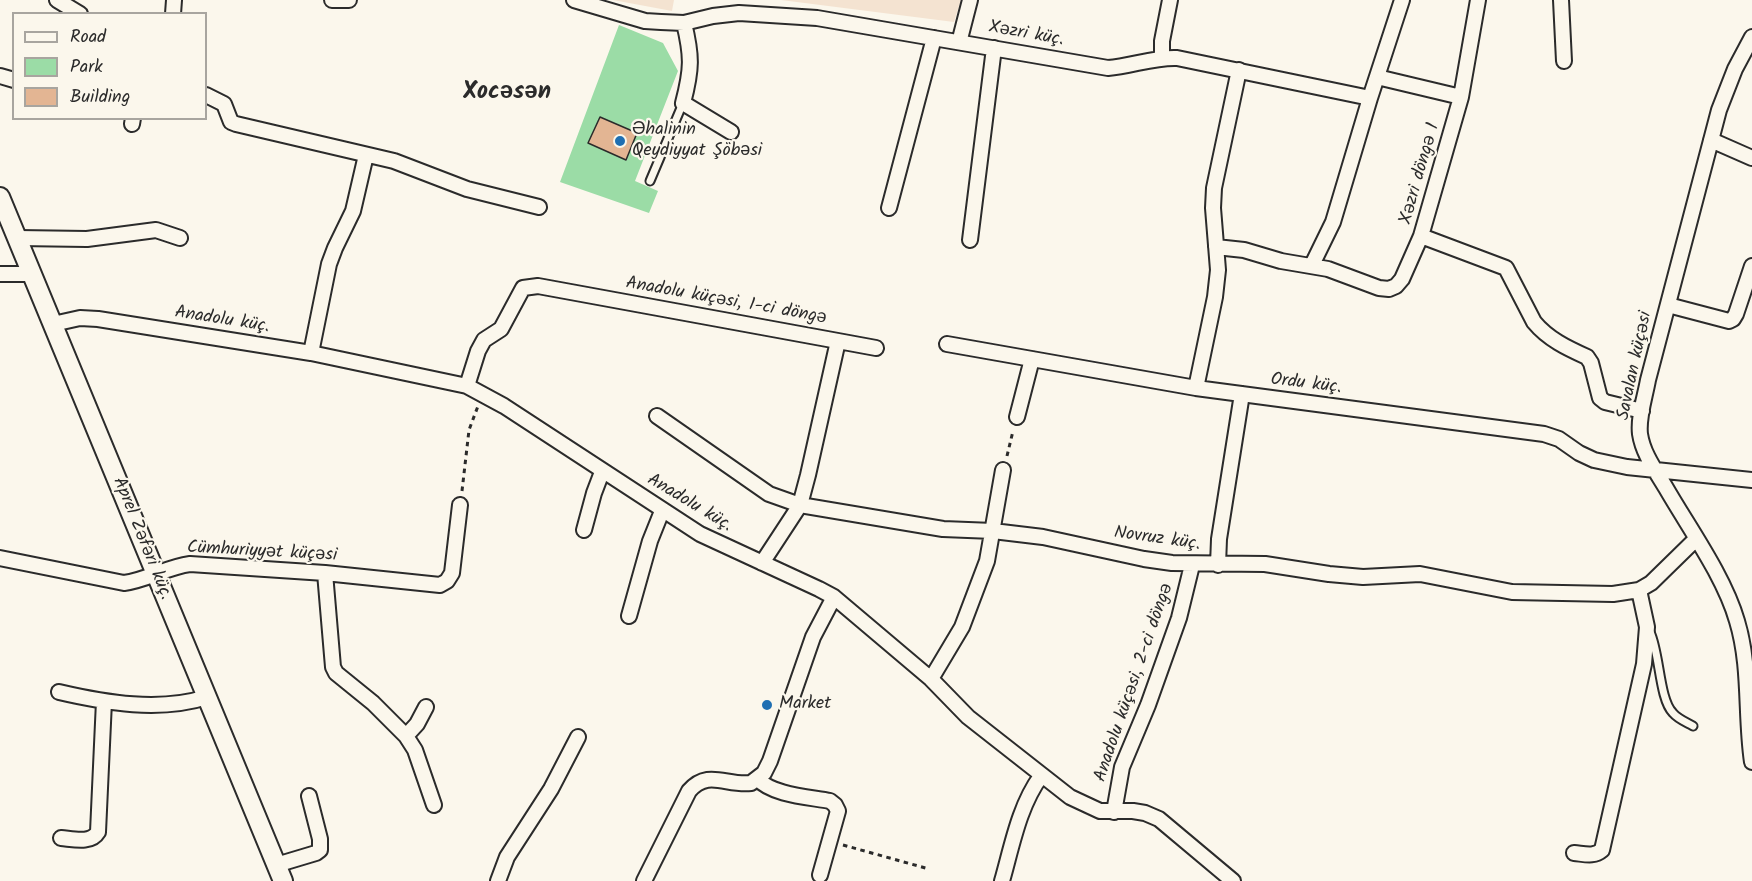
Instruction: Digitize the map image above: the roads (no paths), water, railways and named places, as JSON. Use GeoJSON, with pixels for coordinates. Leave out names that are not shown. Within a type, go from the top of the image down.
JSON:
{"type":"FeatureCollection","features":[{"type":"Feature","properties":{"kind":"street"},"geometry":{"type":"LineString","coordinates":[[57,0],[77,12]]}},
{"type":"Feature","properties":{"kind":"street"},"geometry":{"type":"LineString","coordinates":[[332,0],[349,0]]}},
{"type":"Feature","properties":{"kind":"street","name":"Xəzri küç."},"geometry":{"type":"LineString","coordinates":[[574,0],[645,21],[684,22],[739,13],[817,18],[1108,68],[1123,67],[1162,57],[1178,58],[1370,98]]}},
{"type":"Feature","properties":{"kind":"street"},"geometry":{"type":"LineString","coordinates":[[961,35],[970,0]]}},
{"type":"Feature","properties":{"kind":"street"},"geometry":{"type":"LineString","coordinates":[[1162,57],[1162,41],[1170,0]]}},
{"type":"Feature","properties":{"kind":"street"},"geometry":{"type":"LineString","coordinates":[[1312,265],[1333,222],[1402,0]]}},
{"type":"Feature","properties":{"kind":"street","name":"Xəzri döngə 1"},"geometry":{"type":"LineString","coordinates":[[1478,0],[1461,97],[1421,236],[1506,268],[1534,322],[1540,329],[1549,337],[1587,357],[1592,363],[1600,398],[1605,402],[1642,411]]}},
{"type":"Feature","properties":{"kind":"street"},"geometry":{"type":"LineString","coordinates":[[1561,0],[1564,61]]}},
{"type":"Feature","properties":{"kind":"street"},"geometry":{"type":"LineString","coordinates":[[684,22],[691,52],[690,77],[683,103],[731,132]]}},
{"type":"Feature","properties":{"kind":"street","name":"Savalan küçəsi"},"geometry":{"type":"LineString","coordinates":[[1752,37],[1727,87],[1711,140],[1640,424],[1640,436],[1645,452],[1711,564],[1737,619],[1747,672],[1748,726],[1752,762]]}},
{"type":"Feature","properties":{"kind":"street"},"geometry":{"type":"LineString","coordinates":[[889,208],[934,38]]}},
{"type":"Feature","properties":{"kind":"street"},"geometry":{"type":"LineString","coordinates":[[970,240],[994,48]]}},
{"type":"Feature","properties":{"kind":"street"},"geometry":{"type":"LineString","coordinates":[[1196,388],[1215,297],[1218,270],[1213,208],[1214,188],[1239,70]]}},
{"type":"Feature","properties":{"kind":"street"},"geometry":{"type":"LineString","coordinates":[[1377,77],[1461,97]]}},
{"type":"Feature","properties":{"kind":"street"},"geometry":{"type":"LineString","coordinates":[[207,95],[225,104],[229,118],[236,124],[411,167],[444,182],[539,207]]}},
{"type":"Feature","properties":{"kind":"street"},"geometry":{"type":"LineString","coordinates":[[1711,140],[1752,158]]}},
{"type":"Feature","properties":{"kind":"street"},"geometry":{"type":"LineString","coordinates":[[311,354],[329,264],[353,211],[366,155]]}},
{"type":"Feature","properties":{"kind":"street","name":"Aprel Zəfəri küç."},"geometry":{"type":"LineString","coordinates":[[0,197],[279,873]]}},
{"type":"Feature","properties":{"kind":"street"},"geometry":{"type":"LineString","coordinates":[[18,238],[87,239],[156,230],[180,238]]}},
{"type":"Feature","properties":{"kind":"street"},"geometry":{"type":"LineString","coordinates":[[1216,247],[1244,250],[1281,261],[1312,265],[1379,288],[1389,289],[1396,286],[1402,279],[1421,236]]}},
{"type":"Feature","properties":{"kind":"street"},"geometry":{"type":"LineString","coordinates":[[1668,305],[1729,321],[1736,314],[1752,266]]}},
{"type":"Feature","properties":{"kind":"street"},"geometry":{"type":"LineString","coordinates":[[0,274],[32,274]]}},
{"type":"Feature","properties":{"kind":"street","name":"Anadolu küçəsi, 1-ci döngə"},"geometry":{"type":"LineString","coordinates":[[467,386],[478,351],[484,340],[501,329],[523,288],[538,286],[838,341],[800,505],[762,563]]}},
{"type":"Feature","properties":{"kind":"street","name":"Anadolu küç."},"geometry":{"type":"LineString","coordinates":[[53,324],[80,318],[98,319],[311,354],[467,386],[483,394],[662,511],[721,545],[834,597],[931,679],[968,717],[1041,776],[1082,804],[1100,811],[1145,813],[1160,819],[1232,881]]}},
{"type":"Feature","properties":{"kind":"street"},"geometry":{"type":"LineString","coordinates":[[838,341],[876,348]]}},
{"type":"Feature","properties":{"kind":"street","name":"Ordu küç."},"geometry":{"type":"LineString","coordinates":[[947,344],[1196,388],[1544,434],[1559,439],[1594,460],[1752,480]]}},
{"type":"Feature","properties":{"kind":"street"},"geometry":{"type":"LineString","coordinates":[[1017,417],[1032,358]]}},
{"type":"Feature","properties":{"kind":"street"},"geometry":{"type":"LineString","coordinates":[[1218,565],[1218,539],[1242,394]]}},
{"type":"Feature","properties":{"kind":"street","name":"Novruz küç."},"geometry":{"type":"LineString","coordinates":[[657,416],[768,494],[800,505],[943,530],[993,531],[1043,537],[1143,559],[1192,565],[1265,564],[1363,577],[1420,574],[1512,592],[1613,594],[1639,590]]}},
{"type":"Feature","properties":{"kind":"street"},"geometry":{"type":"LineString","coordinates":[[931,679],[954,643],[987,561],[1003,470]]}},
{"type":"Feature","properties":{"kind":"street"},"geometry":{"type":"LineString","coordinates":[[584,530],[602,472]]}},
{"type":"Feature","properties":{"kind":"street","name":"Cümhuriyyət küçəsi"},"geometry":{"type":"LineString","coordinates":[[0,558],[124,583],[155,575],[178,565],[190,564],[326,573],[440,585],[447,581],[452,573],[460,505]]}},
{"type":"Feature","properties":{"kind":"street"},"geometry":{"type":"LineString","coordinates":[[629,616],[650,541],[662,511]]}},
{"type":"Feature","properties":{"kind":"street"},"geometry":{"type":"LineString","coordinates":[[1574,853],[1591,855],[1598,854],[1602,850],[1644,664],[1647,627],[1639,590],[1651,583],[1696,539]]}},
{"type":"Feature","properties":{"kind":"street","name":"Anadolu küçəsi, 2-ci döngə"},"geometry":{"type":"LineString","coordinates":[[1114,812],[1122,767],[1148,705],[1179,618],[1192,565]]}},
{"type":"Feature","properties":{"kind":"street"},"geometry":{"type":"LineString","coordinates":[[326,573],[333,667],[341,679],[373,703],[406,736],[415,750],[434,805]]}},
{"type":"Feature","properties":{"kind":"street"},"geometry":{"type":"LineString","coordinates":[[644,881],[689,791],[697,781],[709,779],[744,784],[758,779],[770,761],[813,637],[834,597]]}},
{"type":"Feature","properties":{"kind":"street"},"geometry":{"type":"LineString","coordinates":[[59,692],[104,701],[178,705],[207,697]]}},
{"type":"Feature","properties":{"kind":"street"},"geometry":{"type":"LineString","coordinates":[[61,838],[88,839],[95,837],[98,832],[104,701]]}},
{"type":"Feature","properties":{"kind":"street"},"geometry":{"type":"LineString","coordinates":[[406,736],[417,724],[426,707]]}},
{"type":"Feature","properties":{"kind":"street"},"geometry":{"type":"LineString","coordinates":[[498,881],[507,856],[551,789],[578,737]]}},
{"type":"Feature","properties":{"kind":"street"},"geometry":{"type":"LineString","coordinates":[[1002,881],[1025,804],[1041,776]]}},
{"type":"Feature","properties":{"kind":"street"},"geometry":{"type":"LineString","coordinates":[[758,779],[763,785],[773,790],[830,801],[835,805],[838,811],[820,875]]}},
{"type":"Feature","properties":{"kind":"street"},"geometry":{"type":"LineString","coordinates":[[279,873],[320,850],[320,839],[309,796]]}},
{"type":"Feature","properties":{"kind":"lane"},"geometry":{"type":"LineString","coordinates":[[650,181],[683,103]]}},
{"type":"Feature","properties":{"kind":"lane"},"geometry":{"type":"LineString","coordinates":[[1647,627],[1657,651],[1666,702],[1671,712],[1693,726]]}},
{"type":"Feature","properties":{"kind":"place","name":"Əhalinin Qeydiyyat Şöbəsi"},"geometry":{"type":"Point","coordinates":[620,141]}},
{"type":"Feature","properties":{"kind":"place","name":"Market"},"geometry":{"type":"Point","coordinates":[767,705]}},
{"type":"Feature","properties":{"kind":"district","name":"Xocəsən"},"geometry":{"type":"Point","coordinates":[507,94]}}]}
